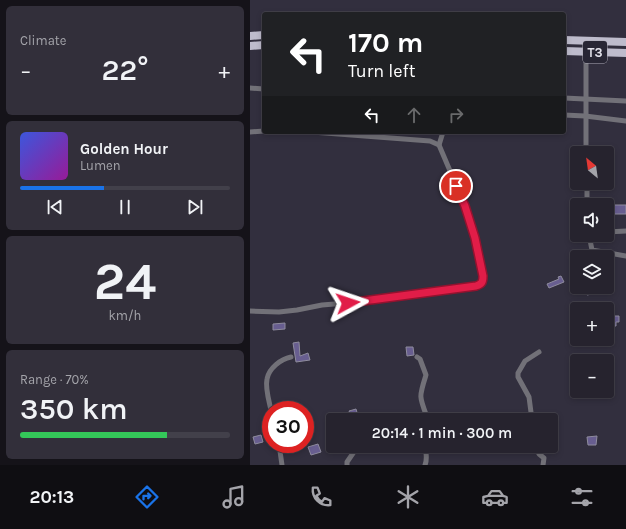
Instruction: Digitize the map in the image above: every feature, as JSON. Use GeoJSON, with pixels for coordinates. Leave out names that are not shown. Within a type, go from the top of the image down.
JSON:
{"type":"FeatureCollection","features":[{"type":"Feature","properties":{"kind":"highway"},"geometry":{"type":"LineString","coordinates":[[250,36],[262,35]]}},
{"type":"Feature","properties":{"kind":"highway","name":"T3"},"geometry":{"type":"LineString","coordinates":[[566,40],[626,42]]}},
{"type":"Feature","properties":{"kind":"highway"},"geometry":{"type":"LineString","coordinates":[[250,46],[262,45]]}},
{"type":"Feature","properties":{"kind":"highway","name":"T3"},"geometry":{"type":"LineString","coordinates":[[566,51],[626,53]]}},
{"type":"Feature","properties":{"kind":"street"},"geometry":{"type":"LineString","coordinates":[[586,52],[586,146]]}},
{"type":"Feature","properties":{"kind":"street"},"geometry":{"type":"LineString","coordinates":[[250,88],[262,88]]}},
{"type":"Feature","properties":{"kind":"street"},"geometry":{"type":"LineString","coordinates":[[566,98],[626,101]]}},
{"type":"Feature","properties":{"kind":"street"},"geometry":{"type":"LineString","coordinates":[[566,115],[626,121]]}},
{"type":"Feature","properties":{"kind":"street"},"geometry":{"type":"LineString","coordinates":[[250,132],[262,131]]}},
{"type":"Feature","properties":{"kind":"street"},"geometry":{"type":"LineString","coordinates":[[349,134],[400,140],[430,141],[439,145]]}},
{"type":"Feature","properties":{"kind":"street"},"geometry":{"type":"LineString","coordinates":[[250,312],[279,312],[297,310],[322,305],[375,300],[476,286],[481,284],[483,282],[483,276],[475,238],[465,206],[439,145],[442,134]]}},
{"type":"Feature","properties":{"kind":"street"},"geometry":{"type":"LineString","coordinates":[[614,232],[626,231]]}},
{"type":"Feature","properties":{"kind":"street"},"geometry":{"type":"LineString","coordinates":[[590,242],[592,250],[626,256]]}},
{"type":"Feature","properties":{"kind":"street"},"geometry":{"type":"LineString","coordinates":[[531,413],[529,397],[518,377],[518,373],[525,361],[540,352]]}},
{"type":"Feature","properties":{"kind":"street"},"geometry":{"type":"LineString","coordinates":[[270,401],[267,378],[273,368],[283,359],[292,357]]}},
{"type":"Feature","properties":{"kind":"street"},"geometry":{"type":"LineString","coordinates":[[417,357],[420,359],[426,375],[420,398],[425,413]]}},
{"type":"Feature","properties":{"kind":"street"},"geometry":{"type":"LineString","coordinates":[[280,453],[282,465]]}},
{"type":"Feature","properties":{"kind":"street"},"geometry":{"type":"LineString","coordinates":[[347,465],[347,462],[353,453]]}},
{"type":"Feature","properties":{"kind":"street"},"geometry":{"type":"LineString","coordinates":[[425,465],[427,458],[426,453]]}},
{"type":"Feature","properties":{"kind":"street"},"geometry":{"type":"LineString","coordinates":[[538,453],[544,458],[543,465]]}},
{"type":"Feature","properties":{"kind":"building"},"geometry":{"type":"Polygon","coordinates":[[[614,205],[626,205],[626,214],[614,214],[614,205]]]}},
{"type":"Feature","properties":{"kind":"building"},"geometry":{"type":"Polygon","coordinates":[[[561,276],[564,282],[549,288],[547,284],[559,279],[558,277],[561,276]]]}},
{"type":"Feature","properties":{"kind":"building"},"geometry":{"type":"Polygon","coordinates":[[[614,316],[619,316],[619,322],[616,322],[616,326],[614,326],[614,316]]]}},
{"type":"Feature","properties":{"kind":"building"},"geometry":{"type":"Polygon","coordinates":[[[285,323],[285,329],[273,330],[273,324],[285,323]]]}},
{"type":"Feature","properties":{"kind":"building"},"geometry":{"type":"Polygon","coordinates":[[[299,342],[300,356],[308,353],[310,360],[296,362],[293,343],[299,342]]]}},
{"type":"Feature","properties":{"kind":"building"},"geometry":{"type":"Polygon","coordinates":[[[406,347],[413,347],[414,355],[407,356],[406,347]]]}},
{"type":"Feature","properties":{"kind":"building"},"geometry":{"type":"Polygon","coordinates":[[[356,409],[357,413],[350,413],[349,411],[356,409]]]}},
{"type":"Feature","properties":{"kind":"building"},"geometry":{"type":"Polygon","coordinates":[[[261,435],[262,442],[255,444],[253,437],[261,435]]]}},
{"type":"Feature","properties":{"kind":"building"},"geometry":{"type":"Polygon","coordinates":[[[597,436],[596,445],[588,445],[587,437],[597,436]]]}},
{"type":"Feature","properties":{"kind":"building"},"geometry":{"type":"Polygon","coordinates":[[[318,444],[321,452],[311,455],[310,453],[314,453],[314,445],[318,444]]]}},
{"type":"Feature","properties":{"kind":"route"},"geometry":{"type":"LineString","coordinates":[[348,303],[476,286],[483,282],[475,238],[465,206],[456,186]]}}]}
